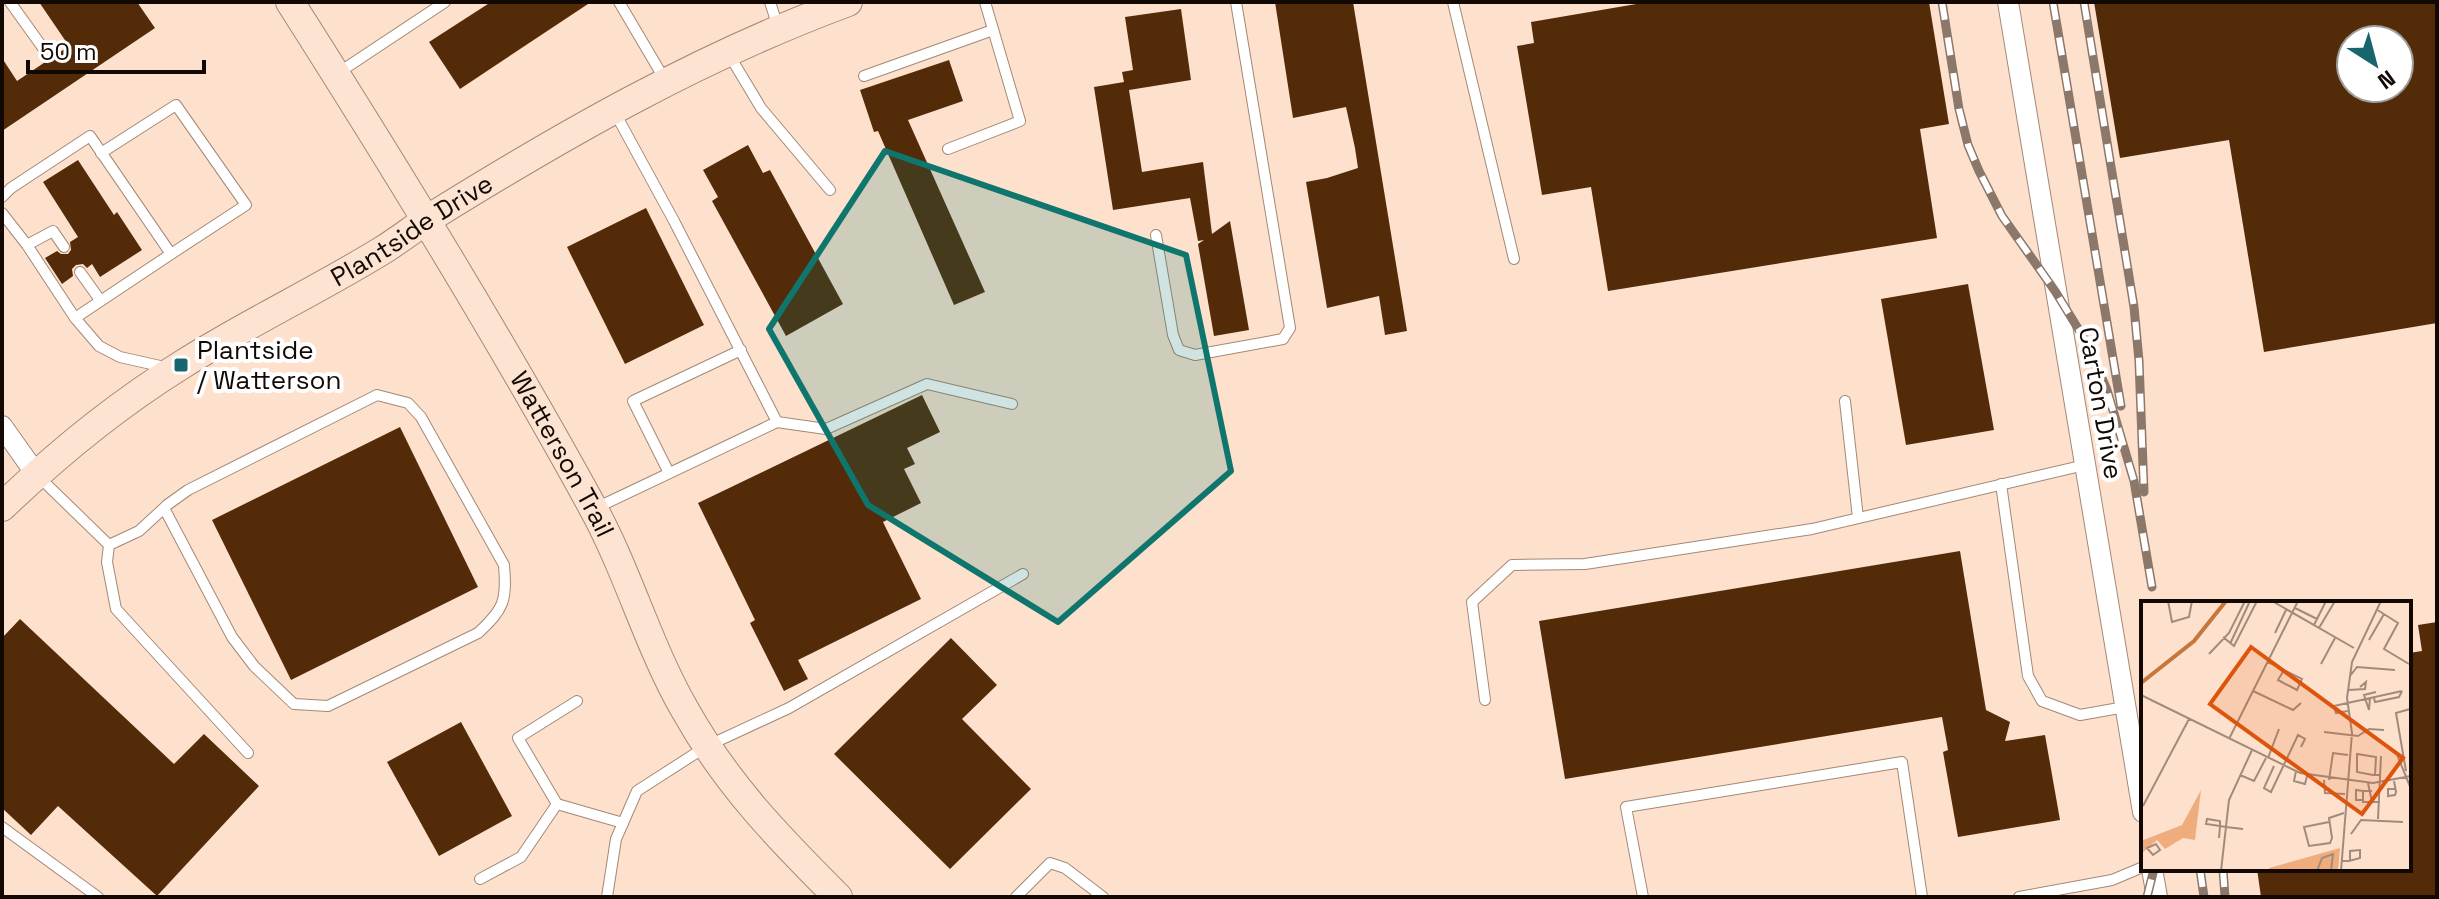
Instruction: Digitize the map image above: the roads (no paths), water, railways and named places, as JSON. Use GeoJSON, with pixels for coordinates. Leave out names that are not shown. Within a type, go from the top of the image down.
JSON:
{"type":"FeatureCollection","features":[{"type":"Feature","properties":{"kind":"main road","name":"Watterson Trail"},"geometry":{"type":"LineString","coordinates":[[290,2],[427,220],[594,509],[683,708],[721,769],[769,829],[838,897]]}},
{"type":"Feature","properties":{"kind":"main road","name":"Plantside Drive"},"geometry":{"type":"LineString","coordinates":[[2,507],[36,474],[126,402],[175,370],[665,81],[727,51],[848,2]]}},
{"type":"Feature","properties":{"kind":"street","name":"Carton Drive"},"geometry":{"type":"LineString","coordinates":[[2008,2],[2141,800]]}},
{"type":"Feature","properties":{"kind":"street"},"geometry":{"type":"LineString","coordinates":[[2,426],[36,474]]}},
{"type":"Feature","properties":{"kind":"street"},"geometry":{"type":"LineString","coordinates":[[2152,871],[2157,897]]}},
{"type":"Feature","properties":{"kind":"lane"},"geometry":{"type":"LineString","coordinates":[[10,2],[43,48]]}},
{"type":"Feature","properties":{"kind":"lane"},"geometry":{"type":"LineString","coordinates":[[336,74],[445,2]]}},
{"type":"Feature","properties":{"kind":"lane"},"geometry":{"type":"LineString","coordinates":[[619,2],[665,81]]}},
{"type":"Feature","properties":{"kind":"lane"},"geometry":{"type":"LineString","coordinates":[[770,2],[778,29]]}},
{"type":"Feature","properties":{"kind":"lane"},"geometry":{"type":"LineString","coordinates":[[948,149],[1020,121],[985,2]]}},
{"type":"Feature","properties":{"kind":"lane"},"geometry":{"type":"LineString","coordinates":[[1156,235],[1173,335],[1179,350],[1195,355],[1283,339],[1290,328],[1236,2]]}},
{"type":"Feature","properties":{"kind":"lane"},"geometry":{"type":"LineString","coordinates":[[1453,2],[1514,259]]}},
{"type":"Feature","properties":{"kind":"lane"},"geometry":{"type":"LineString","coordinates":[[864,76],[993,30]]}},
{"type":"Feature","properties":{"kind":"lane"},"geometry":{"type":"LineString","coordinates":[[727,51],[761,108],[830,190]]}},
{"type":"Feature","properties":{"kind":"lane"},"geometry":{"type":"LineString","coordinates":[[75,318],[246,205],[176,105],[101,153]]}},
{"type":"Feature","properties":{"kind":"lane"},"geometry":{"type":"LineString","coordinates":[[613,110],[777,422]]}},
{"type":"Feature","properties":{"kind":"lane"},"geometry":{"type":"LineString","coordinates":[[2,197],[90,136],[171,254]]}},
{"type":"Feature","properties":{"kind":"lane"},"geometry":{"type":"LineString","coordinates":[[2,213],[75,318],[99,346],[120,357],[175,370]]}},
{"type":"Feature","properties":{"kind":"lane"},"geometry":{"type":"LineString","coordinates":[[27,245],[53,231],[64,247]]}},
{"type":"Feature","properties":{"kind":"lane"},"geometry":{"type":"LineString","coordinates":[[80,272],[100,300]]}},
{"type":"Feature","properties":{"kind":"lane"},"geometry":{"type":"LineString","coordinates":[[669,473],[633,401],[741,350]]}},
{"type":"Feature","properties":{"kind":"lane"},"geometry":{"type":"LineString","coordinates":[[594,509],[777,422],[826,429],[927,384],[1012,404]]}},
{"type":"Feature","properties":{"kind":"lane"},"geometry":{"type":"LineString","coordinates":[[109,545],[139,531],[164,508],[188,490],[377,395],[408,403],[421,417],[504,565],[507,593],[496,617],[478,633],[328,706],[294,704],[254,666],[232,637],[164,508]]}},
{"type":"Feature","properties":{"kind":"lane"},"geometry":{"type":"LineString","coordinates":[[1845,401],[1858,518]]}},
{"type":"Feature","properties":{"kind":"lane"},"geometry":{"type":"LineString","coordinates":[[1485,700],[1472,602],[1512,565],[1585,564],[1812,529],[2085,465]]}},
{"type":"Feature","properties":{"kind":"lane"},"geometry":{"type":"LineString","coordinates":[[36,474],[109,545]]}},
{"type":"Feature","properties":{"kind":"lane"},"geometry":{"type":"LineString","coordinates":[[2001,484],[2028,676],[2042,701],[2080,715],[2125,707]]}},
{"type":"Feature","properties":{"kind":"lane"},"geometry":{"type":"LineString","coordinates":[[109,545],[107,562],[116,609],[248,753]]}},
{"type":"Feature","properties":{"kind":"lane"},"geometry":{"type":"LineString","coordinates":[[607,897],[616,839],[637,791],[707,746],[789,708],[1023,574]]}},
{"type":"Feature","properties":{"kind":"lane"},"geometry":{"type":"LineString","coordinates":[[577,701],[518,738],[557,804],[623,823]]}},
{"type":"Feature","properties":{"kind":"lane"},"geometry":{"type":"LineString","coordinates":[[1643,897],[1626,807],[1902,762],[1922,897]]}},
{"type":"Feature","properties":{"kind":"lane"},"geometry":{"type":"LineString","coordinates":[[480,879],[521,857],[557,804]]}},
{"type":"Feature","properties":{"kind":"lane"},"geometry":{"type":"LineString","coordinates":[[2,827],[98,897]]}},
{"type":"Feature","properties":{"kind":"lane"},"geometry":{"type":"LineString","coordinates":[[1016,897],[1050,863],[1065,868],[1103,897]]}},
{"type":"Feature","properties":{"kind":"lane"},"geometry":{"type":"LineString","coordinates":[[2019,897],[2112,880],[2141,868]]}},
{"type":"Feature","properties":{"kind":"railway"},"geometry":{"type":"LineString","coordinates":[[1942,2],[1959,109],[1968,145],[1979,171],[2002,216],[2087,343],[2107,390],[2134,481],[2152,587]]}},
{"type":"Feature","properties":{"kind":"railway"},"geometry":{"type":"LineString","coordinates":[[2053,2],[2121,406]]}},
{"type":"Feature","properties":{"kind":"railway"},"geometry":{"type":"LineString","coordinates":[[2084,2],[2134,307],[2144,492]]}},
{"type":"Feature","properties":{"kind":"railway"},"geometry":{"type":"LineString","coordinates":[[2147,897],[2154,871]]}},
{"type":"Feature","properties":{"kind":"railway"},"geometry":{"type":"LineString","coordinates":[[2200,871],[2204,897]]}},
{"type":"Feature","properties":{"kind":"railway"},"geometry":{"type":"LineString","coordinates":[[2223,871],[2225,897]]}},
{"type":"Feature","properties":{"kind":"place","name":"Plantside / Watterson"},"geometry":{"type":"Point","coordinates":[181,365]}}]}
